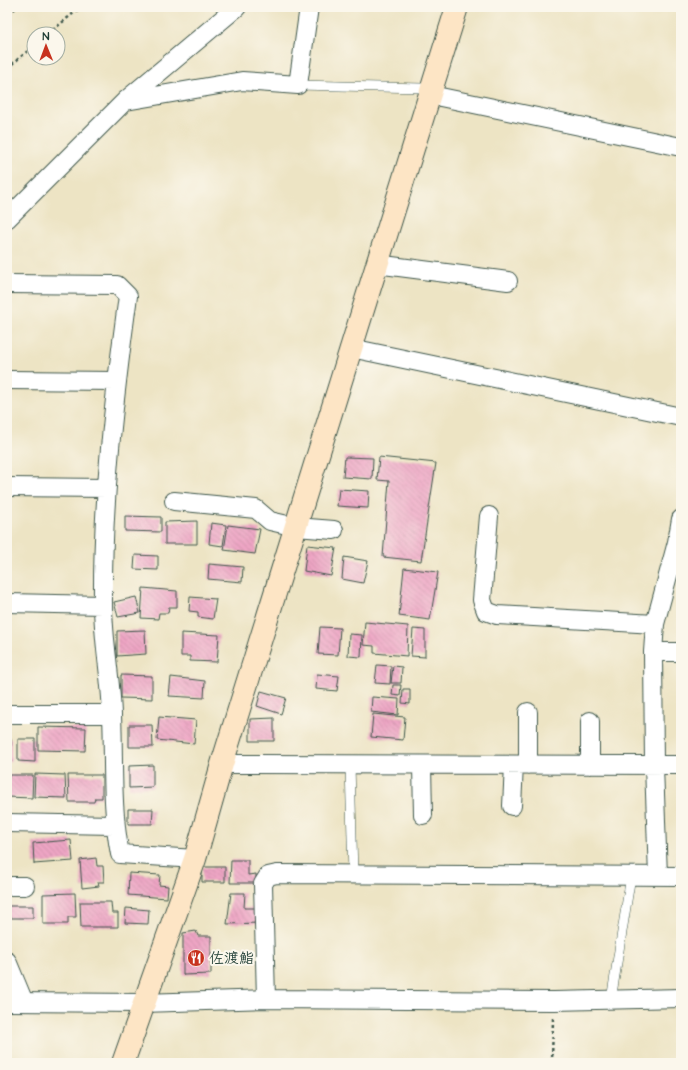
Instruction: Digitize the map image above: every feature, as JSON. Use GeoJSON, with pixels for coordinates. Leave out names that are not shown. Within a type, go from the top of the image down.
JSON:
{"type":"FeatureCollection","features":[{"type":"Feature","properties":{"kind":"street"},"geometry":{"type":"LineString","coordinates":[[7,219],[125,102],[237,7]]}},
{"type":"Feature","properties":{"kind":"street"},"geometry":{"type":"LineString","coordinates":[[125,102],[242,82],[298,86],[310,7]]}},
{"type":"Feature","properties":{"kind":"street"},"geometry":{"type":"LineString","coordinates":[[124,1063],[143,1003],[195,859],[222,764],[376,264],[431,95],[457,7]]}},
{"type":"Feature","properties":{"kind":"street"},"geometry":{"type":"LineString","coordinates":[[431,95],[681,147]]}},
{"type":"Feature","properties":{"kind":"street"},"geometry":{"type":"LineString","coordinates":[[376,264],[508,281]]}},
{"type":"Feature","properties":{"kind":"street"},"geometry":{"type":"LineString","coordinates":[[7,284],[117,285],[128,296],[116,380],[107,488],[103,605],[112,714],[114,825],[120,854],[195,859]]}},
{"type":"Feature","properties":{"kind":"street"},"geometry":{"type":"LineString","coordinates":[[351,348],[681,417]]}},
{"type":"Feature","properties":{"kind":"street"},"geometry":{"type":"LineString","coordinates":[[7,380],[116,380]]}},
{"type":"Feature","properties":{"kind":"street"},"geometry":{"type":"LineString","coordinates":[[7,487],[107,488]]}},
{"type":"Feature","properties":{"kind":"street"},"geometry":{"type":"LineString","coordinates":[[174,501],[256,509],[270,521],[296,527],[334,530]]}},
{"type":"Feature","properties":{"kind":"street"},"geometry":{"type":"LineString","coordinates":[[490,516],[482,600],[486,611],[497,615],[655,624]]}},
{"type":"Feature","properties":{"kind":"street"},"geometry":{"type":"LineString","coordinates":[[658,876],[654,766],[653,652],[655,624],[679,542],[681,519]]}},
{"type":"Feature","properties":{"kind":"street"},"geometry":{"type":"LineString","coordinates":[[7,603],[103,605]]}},
{"type":"Feature","properties":{"kind":"street"},"geometry":{"type":"LineString","coordinates":[[653,652],[681,652]]}},
{"type":"Feature","properties":{"kind":"street"},"geometry":{"type":"LineString","coordinates":[[512,806],[521,765],[528,712]]}},
{"type":"Feature","properties":{"kind":"street"},"geometry":{"type":"LineString","coordinates":[[7,714],[112,714]]}},
{"type":"Feature","properties":{"kind":"street"},"geometry":{"type":"LineString","coordinates":[[590,721],[590,765]]}},
{"type":"Feature","properties":{"kind":"street"},"geometry":{"type":"LineString","coordinates":[[222,764],[681,766]]}},
{"type":"Feature","properties":{"kind":"street"},"geometry":{"type":"LineString","coordinates":[[422,765],[423,815]]}},
{"type":"Feature","properties":{"kind":"street"},"geometry":{"type":"LineString","coordinates":[[7,823],[114,825]]}},
{"type":"Feature","properties":{"kind":"street"},"geometry":{"type":"LineString","coordinates":[[266,999],[264,884],[268,876],[277,874],[681,876]]}},
{"type":"Feature","properties":{"kind":"street"},"geometry":{"type":"LineString","coordinates":[[7,886],[25,886]]}},
{"type":"Feature","properties":{"kind":"street"},"geometry":{"type":"LineString","coordinates":[[7,961],[15,1002],[143,1003],[266,999],[554,1001],[681,998]]}},
{"type":"Feature","properties":{"kind":"lane"},"geometry":{"type":"LineString","coordinates":[[298,86],[422,88],[431,95]]}},
{"type":"Feature","properties":{"kind":"lane"},"geometry":{"type":"LineString","coordinates":[[350,764],[353,875]]}},
{"type":"Feature","properties":{"kind":"lane"},"geometry":{"type":"LineString","coordinates":[[611,1000],[631,876]]}},
{"type":"Feature","properties":{"kind":"path"},"geometry":{"type":"LineString","coordinates":[[58,26],[81,7]]}},
{"type":"Feature","properties":{"kind":"path"},"geometry":{"type":"LineString","coordinates":[[7,68],[26,53]]}},
{"type":"Feature","properties":{"kind":"path"},"geometry":{"type":"LineString","coordinates":[[552,1063],[554,1001]]}},
{"type":"Feature","properties":{"kind":"building"},"geometry":{"type":"Polygon","coordinates":[[[345,457],[373,458],[372,479],[343,477],[345,457]]]}},
{"type":"Feature","properties":{"kind":"building"},"geometry":{"type":"Polygon","coordinates":[[[379,457],[436,463],[421,561],[383,557],[389,481],[377,480],[379,457]]]}},
{"type":"Feature","properties":{"kind":"building"},"geometry":{"type":"Polygon","coordinates":[[[339,489],[369,491],[368,508],[337,506],[339,489]]]}},
{"type":"Feature","properties":{"kind":"building"},"geometry":{"type":"Polygon","coordinates":[[[125,516],[161,517],[161,532],[125,531],[125,516]]]}},
{"type":"Feature","properties":{"kind":"building"},"geometry":{"type":"Polygon","coordinates":[[[197,521],[197,544],[165,544],[165,522],[197,521]]]}},
{"type":"Feature","properties":{"kind":"building"},"geometry":{"type":"Polygon","coordinates":[[[211,523],[226,525],[223,546],[209,544],[211,523]]]}},
{"type":"Feature","properties":{"kind":"building"},"geometry":{"type":"Polygon","coordinates":[[[228,525],[260,529],[255,554],[224,550],[228,525]]]}},
{"type":"Feature","properties":{"kind":"building"},"geometry":{"type":"Polygon","coordinates":[[[307,545],[336,548],[331,576],[304,571],[307,545]]]}},
{"type":"Feature","properties":{"kind":"building"},"geometry":{"type":"Polygon","coordinates":[[[135,555],[158,556],[158,570],[134,569],[135,555]]]}},
{"type":"Feature","properties":{"kind":"building"},"geometry":{"type":"Polygon","coordinates":[[[344,557],[368,561],[363,583],[342,579],[344,557]]]}},
{"type":"Feature","properties":{"kind":"building"},"geometry":{"type":"Polygon","coordinates":[[[209,564],[243,567],[242,582],[208,579],[209,564]]]}},
{"type":"Feature","properties":{"kind":"building"},"geometry":{"type":"Polygon","coordinates":[[[404,568],[438,572],[430,620],[399,616],[404,568]]]}},
{"type":"Feature","properties":{"kind":"building"},"geometry":{"type":"Polygon","coordinates":[[[143,588],[177,591],[177,607],[169,607],[168,613],[159,613],[158,619],[141,618],[143,588]]]}},
{"type":"Feature","properties":{"kind":"building"},"geometry":{"type":"Polygon","coordinates":[[[136,597],[140,613],[118,617],[114,602],[136,597]]]}},
{"type":"Feature","properties":{"kind":"building"},"geometry":{"type":"Polygon","coordinates":[[[190,597],[216,599],[213,619],[198,617],[198,612],[189,611],[190,597]]]}},
{"type":"Feature","properties":{"kind":"building"},"geometry":{"type":"Polygon","coordinates":[[[365,622],[408,626],[407,656],[374,653],[374,646],[363,645],[365,622]]]}},
{"type":"Feature","properties":{"kind":"building"},"geometry":{"type":"Polygon","coordinates":[[[320,627],[340,628],[338,655],[318,654],[320,627]]]}},
{"type":"Feature","properties":{"kind":"building"},"geometry":{"type":"Polygon","coordinates":[[[413,629],[425,630],[425,657],[411,656],[413,629]]]}},
{"type":"Feature","properties":{"kind":"building"},"geometry":{"type":"Polygon","coordinates":[[[145,630],[146,654],[117,656],[117,631],[145,630]]]}},
{"type":"Feature","properties":{"kind":"building"},"geometry":{"type":"Polygon","coordinates":[[[181,633],[219,635],[217,662],[190,661],[190,656],[181,656],[181,633]]]}},
{"type":"Feature","properties":{"kind":"building"},"geometry":{"type":"Polygon","coordinates":[[[349,634],[362,635],[361,657],[348,656],[349,634]]]}},
{"type":"Feature","properties":{"kind":"building"},"geometry":{"type":"Polygon","coordinates":[[[377,665],[391,666],[390,684],[375,683],[377,665]]]}},
{"type":"Feature","properties":{"kind":"building"},"geometry":{"type":"Polygon","coordinates":[[[393,666],[402,667],[401,683],[391,683],[393,666]]]}},
{"type":"Feature","properties":{"kind":"building"},"geometry":{"type":"Polygon","coordinates":[[[317,674],[339,676],[337,691],[316,689],[317,674]]]}},
{"type":"Feature","properties":{"kind":"building"},"geometry":{"type":"Polygon","coordinates":[[[121,675],[152,676],[152,699],[121,698],[121,675]]]}},
{"type":"Feature","properties":{"kind":"building"},"geometry":{"type":"Polygon","coordinates":[[[171,677],[205,681],[204,698],[169,696],[171,677]]]}},
{"type":"Feature","properties":{"kind":"building"},"geometry":{"type":"Polygon","coordinates":[[[393,685],[401,685],[400,696],[392,695],[393,685]]]}},
{"type":"Feature","properties":{"kind":"building"},"geometry":{"type":"Polygon","coordinates":[[[403,689],[410,689],[410,704],[402,703],[403,689]]]}},
{"type":"Feature","properties":{"kind":"building"},"geometry":{"type":"Polygon","coordinates":[[[261,691],[286,698],[281,714],[257,706],[261,691]]]}},
{"type":"Feature","properties":{"kind":"building"},"geometry":{"type":"Polygon","coordinates":[[[372,697],[399,699],[398,715],[371,712],[372,697]]]}},
{"type":"Feature","properties":{"kind":"building"},"geometry":{"type":"Polygon","coordinates":[[[373,714],[405,717],[403,740],[371,737],[373,714]]]}},
{"type":"Feature","properties":{"kind":"building"},"geometry":{"type":"Polygon","coordinates":[[[159,717],[196,720],[194,744],[157,740],[159,717]]]}},
{"type":"Feature","properties":{"kind":"building"},"geometry":{"type":"Polygon","coordinates":[[[274,718],[274,741],[250,741],[250,719],[274,718]]]}},
{"type":"Feature","properties":{"kind":"building"},"geometry":{"type":"Polygon","coordinates":[[[129,725],[152,725],[153,747],[129,747],[129,725]]]}},
{"type":"Feature","properties":{"kind":"building"},"geometry":{"type":"Polygon","coordinates":[[[38,727],[86,728],[85,751],[38,750],[38,727]]]}},
{"type":"Feature","properties":{"kind":"building"},"geometry":{"type":"Polygon","coordinates":[[[7,739],[11,739],[11,762],[7,762],[7,739]]]}},
{"type":"Feature","properties":{"kind":"building"},"geometry":{"type":"Polygon","coordinates":[[[18,739],[35,739],[35,762],[18,761],[18,739]]]}},
{"type":"Feature","properties":{"kind":"building"},"geometry":{"type":"Polygon","coordinates":[[[153,765],[153,787],[129,788],[129,766],[153,765]]]}},
{"type":"Feature","properties":{"kind":"building"},"geometry":{"type":"Polygon","coordinates":[[[35,774],[65,775],[66,798],[34,797],[35,774]]]}},
{"type":"Feature","properties":{"kind":"building"},"geometry":{"type":"Polygon","coordinates":[[[7,775],[33,775],[32,798],[7,797],[7,775]]]}},
{"type":"Feature","properties":{"kind":"building"},"geometry":{"type":"Polygon","coordinates":[[[68,775],[102,775],[102,798],[95,798],[94,802],[69,802],[68,775]]]}},
{"type":"Feature","properties":{"kind":"building"},"geometry":{"type":"Polygon","coordinates":[[[128,809],[153,809],[152,824],[128,824],[128,809]]]}},
{"type":"Feature","properties":{"kind":"building"},"geometry":{"type":"Polygon","coordinates":[[[7,835],[9,835],[10,856],[7,856],[7,835]]]}},
{"type":"Feature","properties":{"kind":"building"},"geometry":{"type":"Polygon","coordinates":[[[71,840],[73,861],[34,864],[33,843],[71,840]]]}},
{"type":"Feature","properties":{"kind":"building"},"geometry":{"type":"Polygon","coordinates":[[[96,858],[97,866],[103,866],[104,882],[98,882],[99,886],[82,888],[80,860],[96,858]]]}},
{"type":"Feature","properties":{"kind":"building"},"geometry":{"type":"Polygon","coordinates":[[[231,860],[248,860],[248,875],[256,874],[256,883],[230,883],[231,860]]]}},
{"type":"Feature","properties":{"kind":"building"},"geometry":{"type":"Polygon","coordinates":[[[202,867],[225,867],[225,882],[202,882],[202,867]]]}},
{"type":"Feature","properties":{"kind":"building"},"geometry":{"type":"Polygon","coordinates":[[[129,873],[160,875],[159,885],[168,886],[167,898],[128,895],[129,873]]]}},
{"type":"Feature","properties":{"kind":"building"},"geometry":{"type":"Polygon","coordinates":[[[75,893],[76,917],[68,917],[68,924],[43,924],[43,894],[75,893]]]}},
{"type":"Feature","properties":{"kind":"building"},"geometry":{"type":"Polygon","coordinates":[[[231,893],[245,893],[244,908],[260,908],[259,923],[227,924],[231,893]]]}},
{"type":"Feature","properties":{"kind":"building"},"geometry":{"type":"Polygon","coordinates":[[[80,902],[111,902],[112,913],[118,913],[118,927],[81,927],[80,902]]]}},
{"type":"Feature","properties":{"kind":"building"},"geometry":{"type":"Polygon","coordinates":[[[8,906],[33,906],[33,918],[8,918],[8,906]]]}},
{"type":"Feature","properties":{"kind":"building"},"geometry":{"type":"Polygon","coordinates":[[[126,908],[149,910],[148,924],[125,923],[126,908]]]}},
{"type":"Feature","properties":{"kind":"building"},"geometry":{"type":"Polygon","coordinates":[[[196,931],[198,936],[211,936],[211,974],[183,975],[183,933],[196,931]]]}},
{"type":"Feature","properties":{"kind":"railway"},"geometry":{"type":"LineString","coordinates":[[7,16],[16,7]]}},
{"type":"Feature","properties":{"kind":"place","name":"佐渡鮨"},"geometry":{"type":"Point","coordinates":[196,958]}}]}
